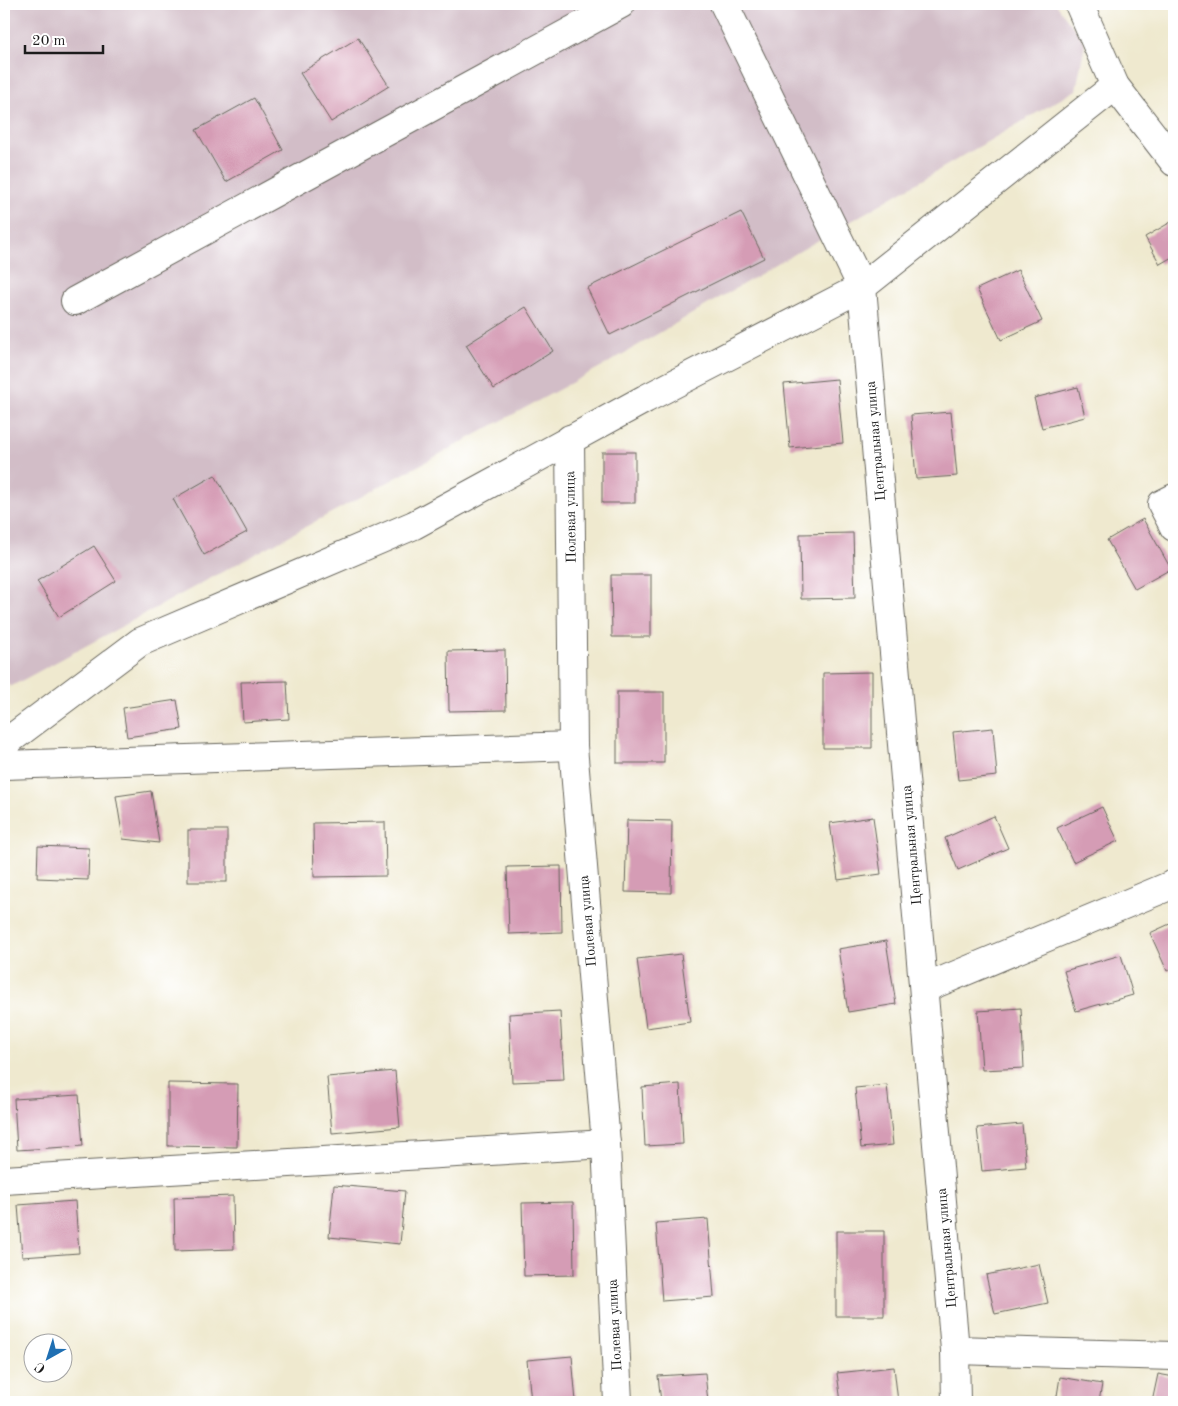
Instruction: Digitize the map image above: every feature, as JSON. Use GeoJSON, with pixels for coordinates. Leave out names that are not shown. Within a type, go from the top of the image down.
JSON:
{"type":"FeatureCollection","features":[{"type":"Feature","properties":{"kind":"street"},"geometry":{"type":"LineString","coordinates":[[75,301],[620,4]]}},
{"type":"Feature","properties":{"kind":"street"},"geometry":{"type":"LineString","coordinates":[[724,4],[862,287]]}},
{"type":"Feature","properties":{"kind":"street"},"geometry":{"type":"LineString","coordinates":[[1079,4],[1115,86],[1174,162]]}},
{"type":"Feature","properties":{"kind":"street"},"geometry":{"type":"LineString","coordinates":[[4,744],[140,642],[414,525],[570,439],[862,287],[1115,86]]}},
{"type":"Feature","properties":{"kind":"street","name":"Центральная улица"},"geometry":{"type":"LineString","coordinates":[[862,287],[925,988],[955,1350],[956,1402]]}},
{"type":"Feature","properties":{"kind":"street","name":"Полевая улица"},"geometry":{"type":"LineString","coordinates":[[570,439],[573,746],[606,1144],[618,1402]]}},
{"type":"Feature","properties":{"kind":"street"},"geometry":{"type":"LineString","coordinates":[[1174,498],[1162,504],[1174,528]]}},
{"type":"Feature","properties":{"kind":"street"},"geometry":{"type":"LineString","coordinates":[[4,765],[573,746]]}},
{"type":"Feature","properties":{"kind":"street"},"geometry":{"type":"LineString","coordinates":[[925,988],[1174,884]]}},
{"type":"Feature","properties":{"kind":"street"},"geometry":{"type":"LineString","coordinates":[[4,1180],[606,1144]]}},
{"type":"Feature","properties":{"kind":"street"},"geometry":{"type":"LineString","coordinates":[[955,1350],[1174,1356]]}},
{"type":"Feature","properties":{"kind":"shaded area"},"geometry":{"type":"Polygon","coordinates":[[[4,4],[1056,4],[1085,43],[1076,90],[606,364],[10,687],[4,676],[4,4]]]}},
{"type":"Feature","properties":{"kind":"building"},"geometry":{"type":"Polygon","coordinates":[[[358,38],[389,86],[331,122],[300,73],[358,38]]]}},
{"type":"Feature","properties":{"kind":"building"},"geometry":{"type":"Polygon","coordinates":[[[254,98],[283,150],[226,182],[196,130],[254,98]]]}},
{"type":"Feature","properties":{"kind":"building"},"geometry":{"type":"Polygon","coordinates":[[[741,212],[764,258],[610,335],[587,288],[741,212]]]}},
{"type":"Feature","properties":{"kind":"building"},"geometry":{"type":"Polygon","coordinates":[[[1171,222],[1174,228],[1174,256],[1160,264],[1145,237],[1171,222]]]}},
{"type":"Feature","properties":{"kind":"building"},"geometry":{"type":"Polygon","coordinates":[[[1018,270],[1042,321],[1001,340],[977,289],[1018,270]]]}},
{"type":"Feature","properties":{"kind":"building"},"geometry":{"type":"Polygon","coordinates":[[[526,307],[553,351],[494,389],[466,345],[526,307]]]}},
{"type":"Feature","properties":{"kind":"building"},"geometry":{"type":"Polygon","coordinates":[[[837,379],[843,443],[790,448],[784,384],[837,379]]]}},
{"type":"Feature","properties":{"kind":"building"},"geometry":{"type":"Polygon","coordinates":[[[1078,387],[1085,417],[1042,428],[1034,398],[1078,387]]]}},
{"type":"Feature","properties":{"kind":"building"},"geometry":{"type":"Polygon","coordinates":[[[951,412],[957,476],[916,479],[911,415],[951,412]]]}},
{"type":"Feature","properties":{"kind":"building"},"geometry":{"type":"Polygon","coordinates":[[[602,452],[635,452],[635,503],[602,503],[602,452]]]}},
{"type":"Feature","properties":{"kind":"building"},"geometry":{"type":"Polygon","coordinates":[[[215,475],[247,532],[204,555],[173,499],[215,475]]]}},
{"type":"Feature","properties":{"kind":"building"},"geometry":{"type":"Polygon","coordinates":[[[1143,519],[1171,569],[1135,589],[1107,540],[1143,519]]]}},
{"type":"Feature","properties":{"kind":"building"},"geometry":{"type":"Polygon","coordinates":[[[853,533],[855,598],[801,599],[800,534],[853,533]]]}},
{"type":"Feature","properties":{"kind":"building"},"geometry":{"type":"Polygon","coordinates":[[[94,546],[116,581],[59,617],[37,581],[94,546]]]}},
{"type":"Feature","properties":{"kind":"building"},"geometry":{"type":"Polygon","coordinates":[[[611,575],[651,575],[651,637],[612,637],[611,575]]]}},
{"type":"Feature","properties":{"kind":"building"},"geometry":{"type":"Polygon","coordinates":[[[505,650],[506,710],[449,711],[448,651],[505,650]]]}},
{"type":"Feature","properties":{"kind":"building"},"geometry":{"type":"Polygon","coordinates":[[[872,672],[872,748],[823,748],[823,673],[872,672]]]}},
{"type":"Feature","properties":{"kind":"building"},"geometry":{"type":"Polygon","coordinates":[[[287,681],[289,719],[243,722],[241,682],[287,681]]]}},
{"type":"Feature","properties":{"kind":"building"},"geometry":{"type":"Polygon","coordinates":[[[617,692],[664,692],[664,763],[617,763],[617,692]]]}},
{"type":"Feature","properties":{"kind":"building"},"geometry":{"type":"Polygon","coordinates":[[[177,700],[182,729],[127,737],[123,708],[177,700]]]}},
{"type":"Feature","properties":{"kind":"building"},"geometry":{"type":"Polygon","coordinates":[[[993,728],[997,776],[958,780],[953,732],[993,728]]]}},
{"type":"Feature","properties":{"kind":"building"},"geometry":{"type":"Polygon","coordinates":[[[151,791],[159,843],[123,839],[116,796],[151,791]]]}},
{"type":"Feature","properties":{"kind":"building"},"geometry":{"type":"Polygon","coordinates":[[[1102,807],[1118,841],[1073,862],[1057,828],[1102,807]]]}},
{"type":"Feature","properties":{"kind":"building"},"geometry":{"type":"Polygon","coordinates":[[[994,816],[1008,848],[958,870],[945,838],[994,816]]]}},
{"type":"Feature","properties":{"kind":"building"},"geometry":{"type":"Polygon","coordinates":[[[873,817],[881,874],[838,880],[830,823],[873,817]]]}},
{"type":"Feature","properties":{"kind":"building"},"geometry":{"type":"Polygon","coordinates":[[[627,820],[672,821],[671,893],[625,892],[627,820]]]}},
{"type":"Feature","properties":{"kind":"building"},"geometry":{"type":"Polygon","coordinates":[[[385,822],[386,876],[314,877],[313,823],[385,822]]]}},
{"type":"Feature","properties":{"kind":"building"},"geometry":{"type":"Polygon","coordinates":[[[188,830],[227,830],[227,882],[188,882],[188,830]]]}},
{"type":"Feature","properties":{"kind":"building"},"geometry":{"type":"Polygon","coordinates":[[[38,846],[89,848],[88,880],[37,878],[38,846]]]}},
{"type":"Feature","properties":{"kind":"building"},"geometry":{"type":"Polygon","coordinates":[[[561,866],[562,932],[509,934],[507,867],[561,866]]]}},
{"type":"Feature","properties":{"kind":"building"},"geometry":{"type":"Polygon","coordinates":[[[1174,922],[1174,968],[1167,971],[1150,933],[1174,922]]]}},
{"type":"Feature","properties":{"kind":"building"},"geometry":{"type":"Polygon","coordinates":[[[886,941],[896,1004],[848,1012],[838,949],[886,941]]]}},
{"type":"Feature","properties":{"kind":"building"},"geometry":{"type":"Polygon","coordinates":[[[681,954],[690,1022],[646,1028],[637,959],[681,954]]]}},
{"type":"Feature","properties":{"kind":"building"},"geometry":{"type":"Polygon","coordinates":[[[1121,955],[1133,995],[1076,1011],[1064,971],[1121,955]]]}},
{"type":"Feature","properties":{"kind":"building"},"geometry":{"type":"Polygon","coordinates":[[[1021,1008],[1024,1068],[982,1070],[978,1011],[1021,1008]]]}},
{"type":"Feature","properties":{"kind":"building"},"geometry":{"type":"Polygon","coordinates":[[[560,1011],[564,1080],[512,1082],[509,1014],[560,1011]]]}},
{"type":"Feature","properties":{"kind":"building"},"geometry":{"type":"Polygon","coordinates":[[[395,1071],[400,1127],[332,1133],[327,1077],[395,1071]]]}},
{"type":"Feature","properties":{"kind":"building"},"geometry":{"type":"Polygon","coordinates":[[[168,1083],[238,1084],[237,1147],[168,1146],[168,1083]]]}},
{"type":"Feature","properties":{"kind":"building"},"geometry":{"type":"Polygon","coordinates":[[[680,1084],[683,1144],[645,1146],[642,1087],[680,1084]]]}},
{"type":"Feature","properties":{"kind":"building"},"geometry":{"type":"Polygon","coordinates":[[[887,1085],[893,1145],[861,1148],[855,1088],[887,1085]]]}},
{"type":"Feature","properties":{"kind":"building"},"geometry":{"type":"Polygon","coordinates":[[[79,1095],[83,1146],[17,1150],[14,1099],[79,1095]]]}},
{"type":"Feature","properties":{"kind":"building"},"geometry":{"type":"Polygon","coordinates":[[[1022,1124],[1026,1167],[982,1171],[977,1128],[1022,1124]]]}},
{"type":"Feature","properties":{"kind":"building"},"geometry":{"type":"Polygon","coordinates":[[[334,1185],[405,1191],[400,1244],[329,1237],[334,1185]]]}},
{"type":"Feature","properties":{"kind":"building"},"geometry":{"type":"Polygon","coordinates":[[[233,1196],[234,1249],[175,1251],[174,1198],[233,1196]]]}},
{"type":"Feature","properties":{"kind":"building"},"geometry":{"type":"Polygon","coordinates":[[[75,1201],[79,1253],[22,1257],[18,1205],[75,1201]]]}},
{"type":"Feature","properties":{"kind":"building"},"geometry":{"type":"Polygon","coordinates":[[[573,1202],[574,1275],[524,1276],[522,1203],[573,1202]]]}},
{"type":"Feature","properties":{"kind":"building"},"geometry":{"type":"Polygon","coordinates":[[[708,1219],[714,1297],[662,1301],[656,1223],[708,1219]]]}},
{"type":"Feature","properties":{"kind":"building"},"geometry":{"type":"Polygon","coordinates":[[[836,1231],[884,1231],[884,1316],[836,1316],[836,1231]]]}},
{"type":"Feature","properties":{"kind":"building"},"geometry":{"type":"Polygon","coordinates":[[[1174,1250],[1174,1278],[1170,1279],[1168,1251],[1174,1250]]]}},
{"type":"Feature","properties":{"kind":"building"},"geometry":{"type":"Polygon","coordinates":[[[1039,1264],[1048,1303],[995,1314],[986,1275],[1039,1264]]]}},
{"type":"Feature","properties":{"kind":"building"},"geometry":{"type":"Polygon","coordinates":[[[572,1356],[576,1402],[531,1402],[527,1360],[572,1356]]]}},
{"type":"Feature","properties":{"kind":"building"},"geometry":{"type":"Polygon","coordinates":[[[894,1367],[898,1402],[841,1402],[837,1373],[894,1367]]]}},
{"type":"Feature","properties":{"kind":"building"},"geometry":{"type":"Polygon","coordinates":[[[705,1373],[708,1402],[661,1402],[658,1376],[705,1373]]]}},
{"type":"Feature","properties":{"kind":"building"},"geometry":{"type":"Polygon","coordinates":[[[1158,1374],[1174,1377],[1174,1402],[1152,1402],[1158,1374]]]}},
{"type":"Feature","properties":{"kind":"building"},"geometry":{"type":"Polygon","coordinates":[[[1060,1377],[1102,1384],[1099,1402],[1056,1402],[1060,1377]]]}}]}
